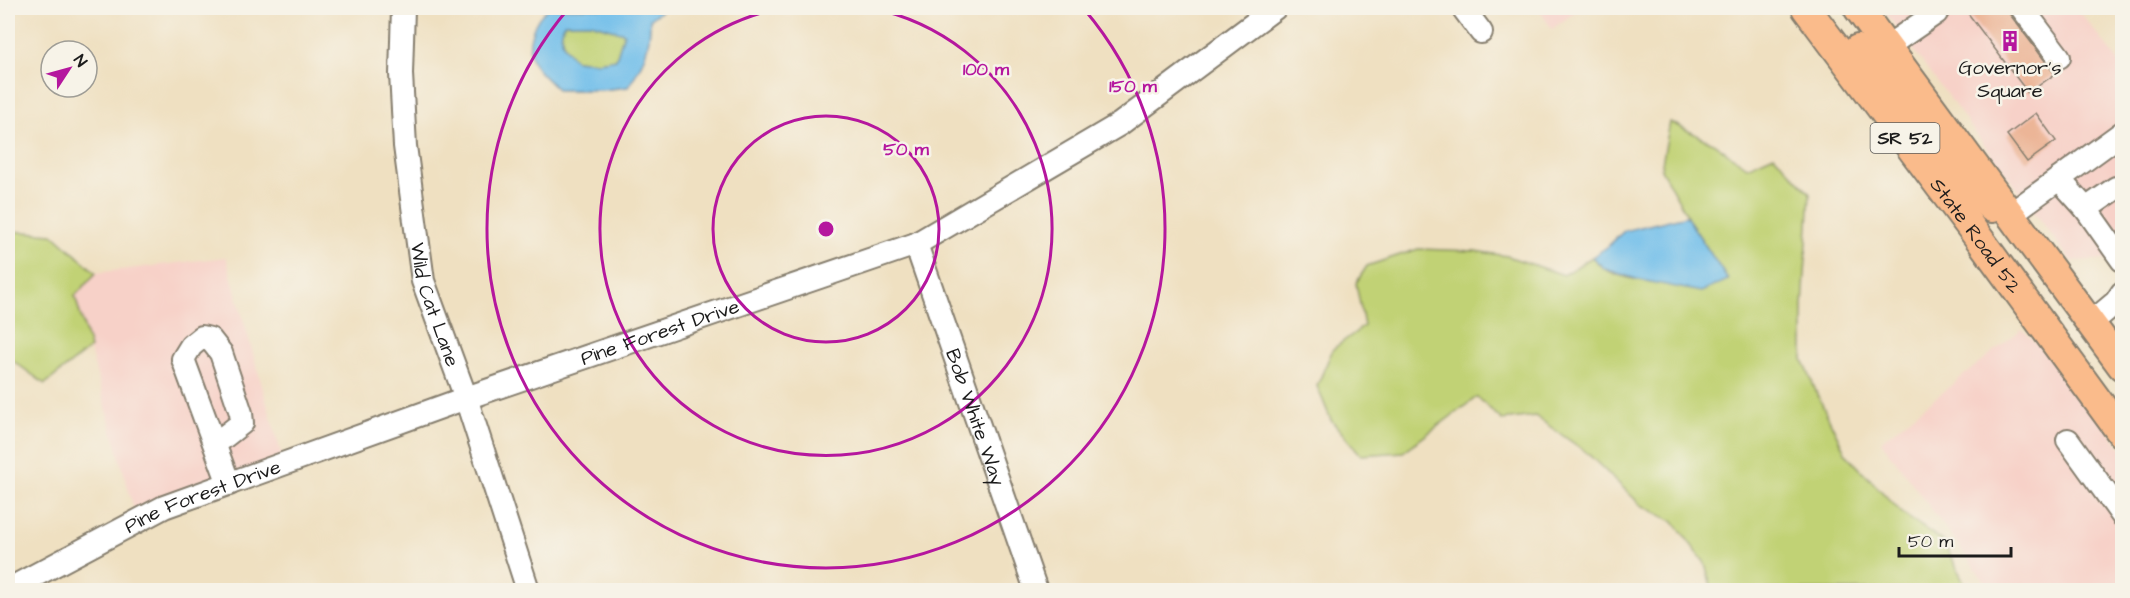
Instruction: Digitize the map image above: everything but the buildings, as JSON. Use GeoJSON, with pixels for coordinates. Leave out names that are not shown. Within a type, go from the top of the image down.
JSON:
{"type":"FeatureCollection","features":[{"type":"Feature","properties":{"kind":"main road","name":"State Road 52"},"geometry":{"type":"LineString","coordinates":[[1858,8],[2012,213],[2122,366]]}},
{"type":"Feature","properties":{"kind":"main road","name":"State Road 52"},"geometry":{"type":"LineString","coordinates":[[1814,18],[2122,434]]}},
{"type":"Feature","properties":{"kind":"main road"},"geometry":{"type":"LineString","coordinates":[[1814,18],[1859,50],[1885,79],[1980,200],[1992,208],[2012,213],[2002,237],[2002,270]]}},
{"type":"Feature","properties":{"kind":"street","name":"Wild Cat Lane"},"geometry":{"type":"LineString","coordinates":[[404,8],[400,74],[405,146],[423,281],[466,398],[528,591]]}},
{"type":"Feature","properties":{"kind":"street","name":"Pine Forest Drive"},"geometry":{"type":"LineString","coordinates":[[10,591],[17,585],[164,507],[466,398],[916,244],[1120,124],[1275,8]]}},
{"type":"Feature","properties":{"kind":"street"},"geometry":{"type":"LineString","coordinates":[[1463,8],[1481,32]]}},
{"type":"Feature","properties":{"kind":"street"},"geometry":{"type":"LineString","coordinates":[[1887,46],[1936,13],[1939,8]]}},
{"type":"Feature","properties":{"kind":"street"},"geometry":{"type":"LineString","coordinates":[[2022,8],[2059,57]]}},
{"type":"Feature","properties":{"kind":"street"},"geometry":{"type":"LineString","coordinates":[[2012,213],[2122,133]]}},
{"type":"Feature","properties":{"kind":"street"},"geometry":{"type":"LineString","coordinates":[[2059,179],[2086,209],[2122,260]]}},
{"type":"Feature","properties":{"kind":"street"},"geometry":{"type":"LineString","coordinates":[[2086,209],[2116,188],[2122,188]]}},
{"type":"Feature","properties":{"kind":"street","name":"Bob White Way"},"geometry":{"type":"LineString","coordinates":[[916,244],[1035,591]]}},
{"type":"Feature","properties":{"kind":"street"},"geometry":{"type":"LineString","coordinates":[[2091,323],[2116,302],[2122,293]]}},
{"type":"Feature","properties":{"kind":"street"},"geometry":{"type":"LineString","coordinates":[[2068,440],[2116,491],[2122,515]]}},
{"type":"Feature","properties":{"kind":"street"},"geometry":{"type":"LineString","coordinates":[[215,444],[229,484]]}},
{"type":"Feature","properties":{"kind":"shaded area"},"geometry":{"type":"Polygon","coordinates":[[[1538,8],[1581,8],[1552,29],[1538,8]]]}},
{"type":"Feature","properties":{"kind":"shaded area"},"geometry":{"type":"Polygon","coordinates":[[[1882,8],[2077,8],[2122,66],[2122,259],[2071,261],[1882,8]]]}},
{"type":"Feature","properties":{"kind":"shaded area"},"geometry":{"type":"Polygon","coordinates":[[[226,257],[286,471],[138,524],[75,296],[95,273],[226,257]]]}},
{"type":"Feature","properties":{"kind":"shaded area"},"geometry":{"type":"Polygon","coordinates":[[[2022,329],[2071,378],[2122,449],[2122,590],[1991,590],[1881,441],[2022,329]]]}},
{"type":"Feature","properties":{"kind":"green space"},"geometry":{"type":"Polygon","coordinates":[[[564,23],[591,23],[625,33],[616,60],[598,62],[575,60],[563,43],[561,34],[564,23]]]}},
{"type":"Feature","properties":{"kind":"green space"},"geometry":{"type":"Polygon","coordinates":[[[1670,122],[1713,143],[1747,167],[1774,155],[1810,193],[1803,306],[1803,359],[1846,454],[1903,514],[1943,541],[1968,590],[1712,590],[1705,563],[1674,522],[1641,505],[1586,452],[1535,416],[1502,420],[1477,397],[1403,452],[1361,455],[1331,420],[1317,386],[1333,349],[1364,326],[1356,283],[1367,266],[1418,249],[1475,251],[1507,256],[1564,275],[1592,257],[1606,270],[1620,276],[1650,282],[1728,280],[1686,216],[1661,169],[1670,122]]]}},
{"type":"Feature","properties":{"kind":"green space"},"geometry":{"type":"Polygon","coordinates":[[[8,231],[53,234],[96,273],[75,296],[90,348],[45,384],[12,360],[8,361],[8,231]]]}},
{"type":"Feature","properties":{"kind":"water"},"geometry":{"type":"Polygon","coordinates":[[[549,8],[665,8],[650,19],[645,55],[628,87],[602,90],[558,90],[538,69],[530,55],[530,40],[535,25],[549,8]],[[565,23],[561,34],[568,52],[575,60],[598,62],[616,59],[624,33],[591,23],[565,23]]]}},
{"type":"Feature","properties":{"kind":"water"},"geometry":{"type":"Polygon","coordinates":[[[1686,216],[1728,280],[1701,292],[1636,279],[1605,269],[1592,257],[1624,231],[1686,216]]]}},
{"type":"Feature","properties":{"kind":"place","name":"Governor's Square"},"geometry":{"type":"Point","coordinates":[2010,41]}}]}
